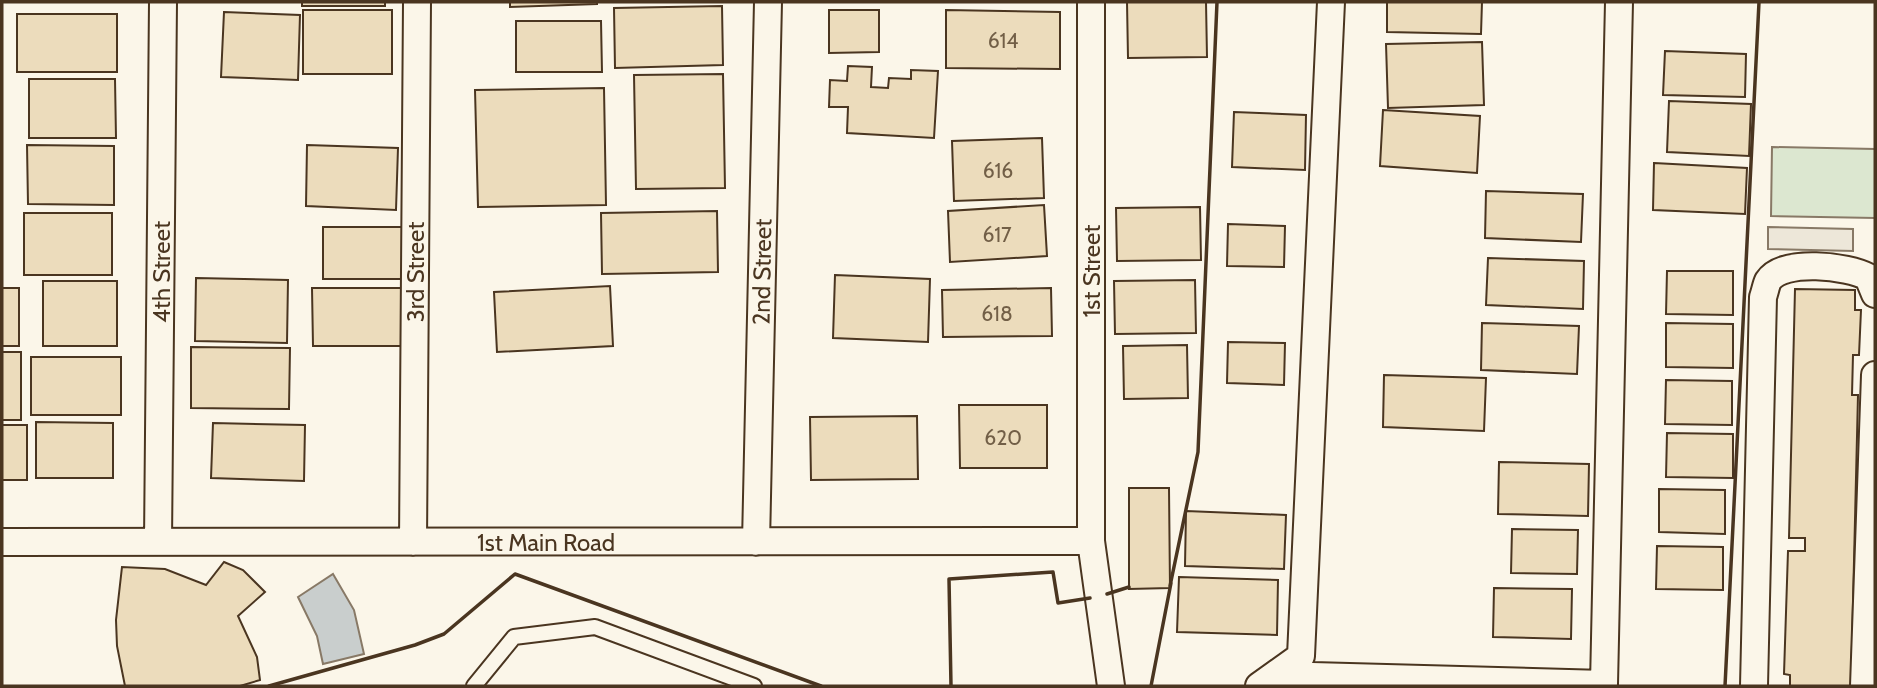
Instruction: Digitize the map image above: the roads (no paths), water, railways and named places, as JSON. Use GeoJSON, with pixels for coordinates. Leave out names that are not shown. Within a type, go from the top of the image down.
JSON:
{"type":"FeatureCollection","features":[{"type":"Feature","properties":{"kind":"street","name":"4th Street"},"geometry":{"type":"LineString","coordinates":[[158,542],[163,2]]}},
{"type":"Feature","properties":{"kind":"street","name":"3rd Street"},"geometry":{"type":"LineString","coordinates":[[413,542],[417,2]]}},
{"type":"Feature","properties":{"kind":"street","name":"2nd Street"},"geometry":{"type":"LineString","coordinates":[[756,542],[768,2]]}},
{"type":"Feature","properties":{"kind":"street","name":"1st Street"},"geometry":{"type":"LineString","coordinates":[[1091,2],[1091,541],[1111,686]]}},
{"type":"Feature","properties":{"kind":"street"},"geometry":{"type":"LineString","coordinates":[[1267,681],[1301,656],[1331,2]]}},
{"type":"Feature","properties":{"kind":"street"},"geometry":{"type":"LineString","coordinates":[[1267,681],[1604,684],[1619,2]]}},
{"type":"Feature","properties":{"kind":"street"},"geometry":{"type":"LineString","coordinates":[[1754,686],[1763,296],[1769,279],[1788,267],[1853,268],[1868,277],[1875,294]]}},
{"type":"Feature","properties":{"kind":"street"},"geometry":{"type":"LineString","coordinates":[[1864,686],[1875,375]]}},
{"type":"Feature","properties":{"kind":"street","name":"1st Main Road"},"geometry":{"type":"LineString","coordinates":[[2,542],[1091,541]]}},
{"type":"Feature","properties":{"kind":"lane"},"geometry":{"type":"LineString","coordinates":[[474,686],[514,636],[595,627],[754,686]]}}]}
